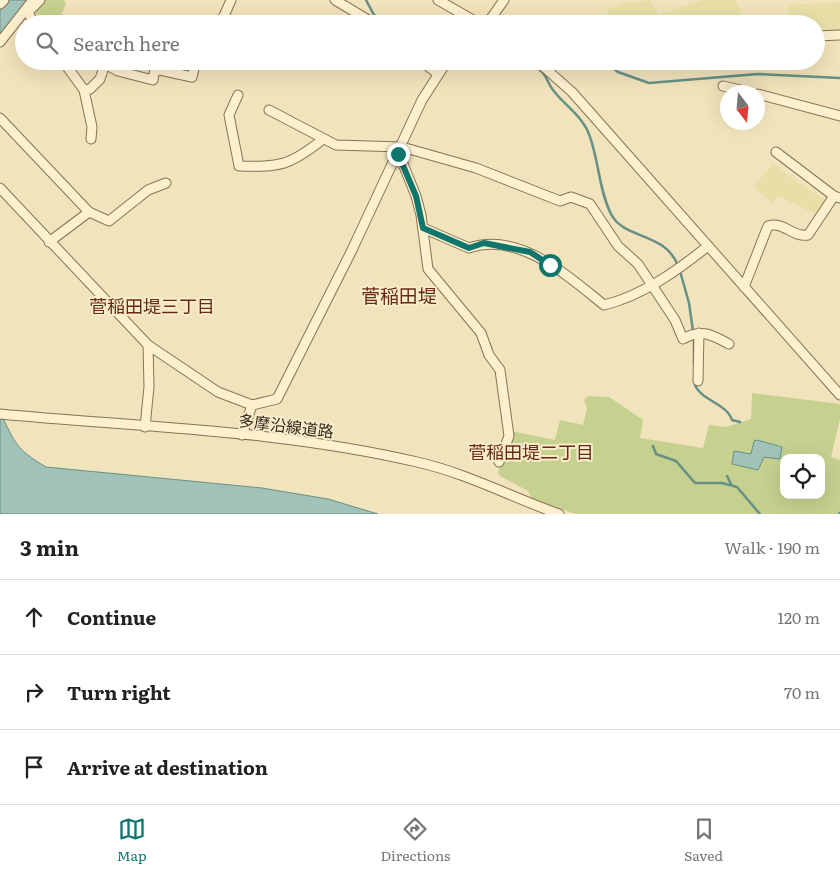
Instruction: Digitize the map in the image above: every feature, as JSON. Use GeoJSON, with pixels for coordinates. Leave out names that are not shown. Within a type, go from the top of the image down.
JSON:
{"type":"FeatureCollection","features":[{"type":"Feature","properties":{"kind":"street"},"geometry":{"type":"LineString","coordinates":[[0,4],[4,0]]}},
{"type":"Feature","properties":{"kind":"street"},"geometry":{"type":"LineString","coordinates":[[21,15],[33,0]]}},
{"type":"Feature","properties":{"kind":"street"},"geometry":{"type":"LineString","coordinates":[[30,15],[28,12],[40,0]]}},
{"type":"Feature","properties":{"kind":"street"},"geometry":{"type":"LineString","coordinates":[[224,15],[231,0]]}},
{"type":"Feature","properties":{"kind":"street"},"geometry":{"type":"LineString","coordinates":[[335,0],[365,15]]}},
{"type":"Feature","properties":{"kind":"street"},"geometry":{"type":"LineString","coordinates":[[438,0],[464,15]]}},
{"type":"Feature","properties":{"kind":"street"},"geometry":{"type":"LineString","coordinates":[[493,15],[504,0]]}},
{"type":"Feature","properties":{"kind":"street"},"geometry":{"type":"LineString","coordinates":[[0,42],[15,23]]}},
{"type":"Feature","properties":{"kind":"street"},"geometry":{"type":"LineString","coordinates":[[825,36],[840,35]]}},
{"type":"Feature","properties":{"kind":"street"},"geometry":{"type":"LineString","coordinates":[[70,70],[84,90],[92,127],[91,139]]}},
{"type":"Feature","properties":{"kind":"street"},"geometry":{"type":"LineString","coordinates":[[84,90],[90,89],[100,79],[103,70]]}},
{"type":"Feature","properties":{"kind":"street"},"geometry":{"type":"LineString","coordinates":[[116,70],[152,80],[156,70]]}},
{"type":"Feature","properties":{"kind":"street"},"geometry":{"type":"LineString","coordinates":[[160,70],[192,77],[194,70]]}},
{"type":"Feature","properties":{"kind":"street"},"geometry":{"type":"LineString","coordinates":[[433,70],[438,74]]}},
{"type":"Feature","properties":{"kind":"street"},"geometry":{"type":"LineString","coordinates":[[0,188],[148,345],[206,386],[252,405],[277,399],[400,151],[422,100],[441,70]]}},
{"type":"Feature","properties":{"kind":"street"},"geometry":{"type":"LineString","coordinates":[[547,70],[572,92],[840,395]]}},
{"type":"Feature","properties":{"kind":"street"},"geometry":{"type":"LineString","coordinates":[[238,95],[229,115],[239,166],[268,167],[290,162],[300,157],[322,140]]}},
{"type":"Feature","properties":{"kind":"street"},"geometry":{"type":"LineString","coordinates":[[765,96],[840,116]]}},
{"type":"Feature","properties":{"kind":"street"},"geometry":{"type":"LineString","coordinates":[[269,110],[322,140],[336,145],[400,151],[476,168],[560,201],[571,197],[590,204],[618,246],[638,264],[650,285],[675,320],[683,339],[705,332],[729,344]]}},
{"type":"Feature","properties":{"kind":"street"},"geometry":{"type":"LineString","coordinates":[[0,118],[89,212],[109,221],[148,190],[166,183]]}},
{"type":"Feature","properties":{"kind":"street"},"geometry":{"type":"LineString","coordinates":[[400,151],[416,196],[423,228],[428,269],[481,333],[490,355],[500,370],[509,436],[499,462]]}},
{"type":"Feature","properties":{"kind":"street"},"geometry":{"type":"LineString","coordinates":[[744,286],[768,226],[778,224],[798,235],[808,235],[837,197],[776,152]]}},
{"type":"Feature","properties":{"kind":"street"},"geometry":{"type":"LineString","coordinates":[[49,242],[89,212]]}},
{"type":"Feature","properties":{"kind":"street"},"geometry":{"type":"LineString","coordinates":[[423,228],[469,248],[484,243],[530,252],[574,281],[604,305],[626,300],[679,268],[708,246]]}},
{"type":"Feature","properties":{"kind":"street"},"geometry":{"type":"LineString","coordinates":[[695,334],[698,381]]}},
{"type":"Feature","properties":{"kind":"street"},"geometry":{"type":"LineString","coordinates":[[145,427],[149,387],[148,345]]}},
{"type":"Feature","properties":{"kind":"street"},"geometry":{"type":"LineString","coordinates":[[242,435],[252,405]]}},
{"type":"Feature","properties":{"kind":"street","name":"多摩沿線道路"},"geometry":{"type":"LineString","coordinates":[[0,414],[242,435],[367,451],[419,462],[462,475],[558,514]]}},
{"type":"Feature","properties":{"kind":"shaded area"},"geometry":{"type":"Polygon","coordinates":[[[650,0],[659,15],[608,15],[607,9],[618,6],[618,4],[650,0]]]}},
{"type":"Feature","properties":{"kind":"shaded area"},"geometry":{"type":"Polygon","coordinates":[[[703,0],[736,0],[742,15],[659,15],[703,0]]]}},
{"type":"Feature","properties":{"kind":"shaded area"},"geometry":{"type":"Polygon","coordinates":[[[840,2],[840,30],[825,31],[825,15],[789,15],[788,5],[840,2]]]}},
{"type":"Feature","properties":{"kind":"shaded area"},"geometry":{"type":"Polygon","coordinates":[[[773,163],[798,183],[828,201],[818,215],[778,196],[772,203],[754,187],[773,163]]]}},
{"type":"Feature","properties":{"kind":"green space"},"geometry":{"type":"Polygon","coordinates":[[[44,0],[63,0],[66,3],[61,15],[37,15],[35,9],[44,0]]]}},
{"type":"Feature","properties":{"kind":"green space"},"geometry":{"type":"Polygon","coordinates":[[[752,393],[840,404],[840,419],[831,457],[840,460],[840,514],[576,514],[533,500],[528,491],[500,476],[498,472],[511,436],[511,431],[555,440],[560,420],[583,425],[587,409],[584,400],[588,396],[609,397],[643,420],[640,438],[703,448],[709,425],[726,427],[751,419],[752,393]]]}},
{"type":"Feature","properties":{"kind":"water"},"geometry":{"type":"Polygon","coordinates":[[[8,0],[27,0],[0,34],[0,10],[8,0]]]}},
{"type":"Feature","properties":{"kind":"water"},"geometry":{"type":"Polygon","coordinates":[[[0,413],[17,444],[28,455],[46,467],[262,488],[328,499],[378,514],[0,514],[0,413]]]}},
{"type":"Feature","properties":{"kind":"water"},"geometry":{"type":"Polygon","coordinates":[[[757,440],[782,447],[780,459],[764,457],[758,470],[732,464],[734,451],[751,454],[754,441],[757,440]]]}},
{"type":"Feature","properties":{"kind":"waterway"},"geometry":{"type":"LineString","coordinates":[[366,0],[374,15]]}},
{"type":"Feature","properties":{"kind":"waterway"},"geometry":{"type":"LineString","coordinates":[[539,70],[553,90],[579,118],[587,130],[593,147],[604,195],[611,214],[625,228],[664,247],[672,255],[678,266]]}},
{"type":"Feature","properties":{"kind":"waterway"},"geometry":{"type":"LineString","coordinates":[[615,70],[649,83],[758,74],[840,78]]}},
{"type":"Feature","properties":{"kind":"waterway"},"geometry":{"type":"LineString","coordinates":[[680,271],[689,303],[693,331]]}},
{"type":"Feature","properties":{"kind":"waterway"},"geometry":{"type":"LineString","coordinates":[[694,337],[694,364]]}},
{"type":"Feature","properties":{"kind":"waterway"},"geometry":{"type":"LineString","coordinates":[[694,382],[701,393],[724,409],[732,420],[740,422]]}},
{"type":"Feature","properties":{"kind":"waterway"},"geometry":{"type":"LineString","coordinates":[[653,446],[656,454],[676,461],[695,483],[722,483],[737,487],[760,514]]}},
{"type":"Feature","properties":{"kind":"waterway"},"geometry":{"type":"LineString","coordinates":[[727,476],[731,484]]}},
{"type":"Feature","properties":{"kind":"district","name":"菅稲田堤"},"geometry":{"type":"Point","coordinates":[399,296]}},
{"type":"Feature","properties":{"kind":"district","name":"菅稲田堤三丁目"},"geometry":{"type":"Point","coordinates":[152,307]}},
{"type":"Feature","properties":{"kind":"district","name":"菅稲田堤二丁目"},"geometry":{"type":"Point","coordinates":[531,453]}},
{"type":"Feature","properties":{"kind":"route"},"geometry":{"type":"LineString","coordinates":[[398,154],[416,196],[423,228],[469,248],[484,243],[530,252],[550,265]]}}]}
